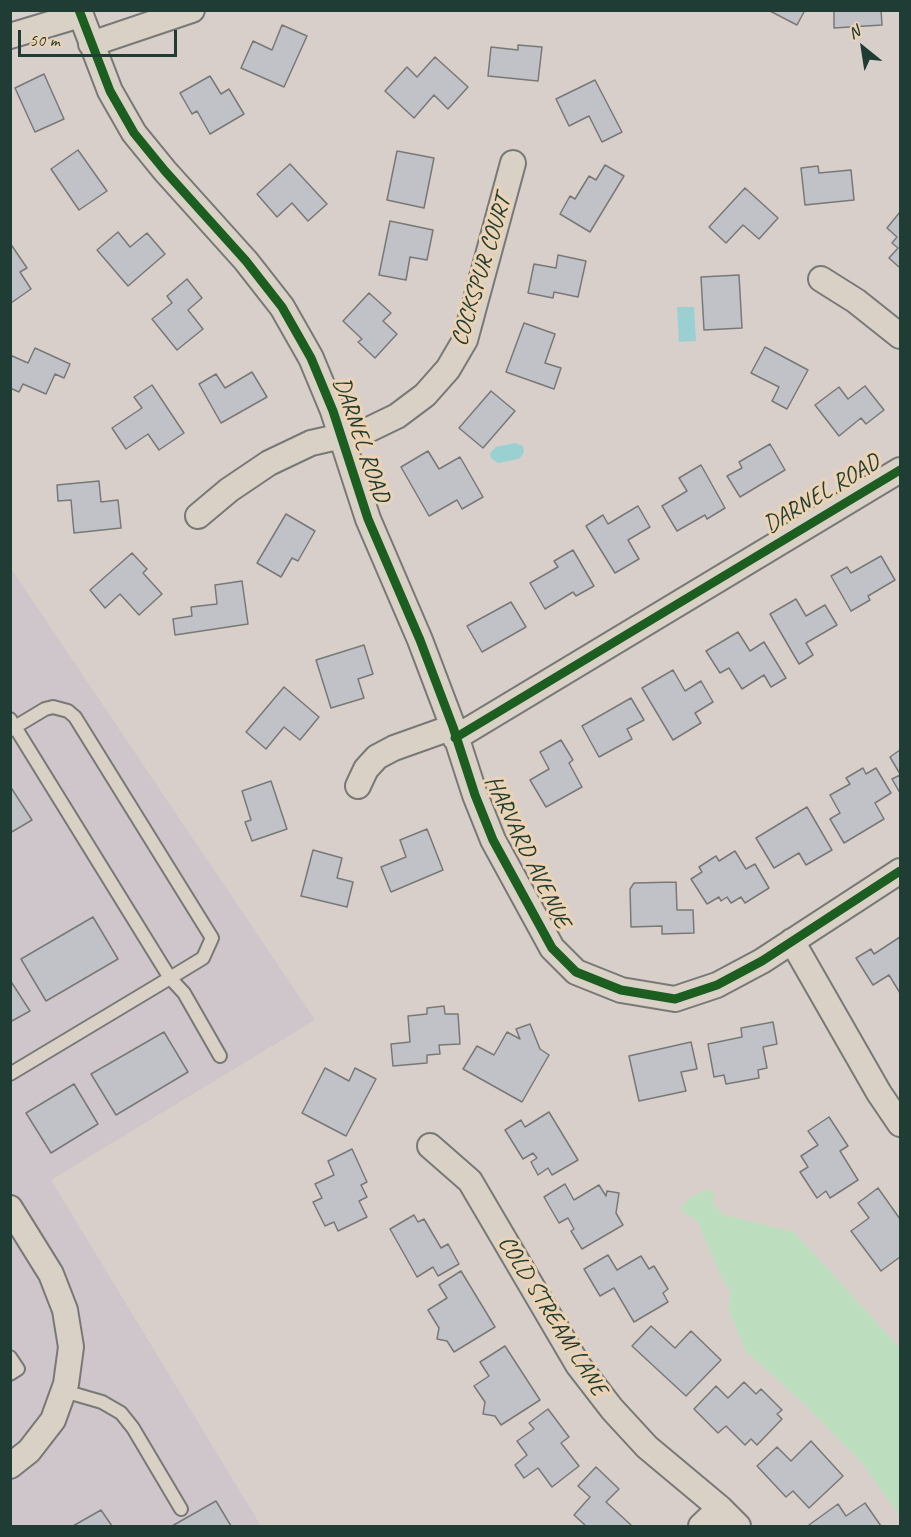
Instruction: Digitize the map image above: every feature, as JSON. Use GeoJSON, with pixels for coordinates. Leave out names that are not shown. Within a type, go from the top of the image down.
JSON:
{"type":"FeatureCollection","features":[{"type":"Feature","properties":{"kind":"street"},"geometry":{"type":"LineString","coordinates":[[91,44],[192,10]]}},
{"type":"Feature","properties":{"kind":"street"},"geometry":{"type":"LineString","coordinates":[[10,36],[80,13]]}},
{"type":"Feature","properties":{"kind":"street","name":"DARNEL ROAD"},"geometry":{"type":"LineString","coordinates":[[80,13],[110,91],[134,133],[246,261],[282,307],[311,358],[333,411],[368,519],[420,640],[454,733]]}},
{"type":"Feature","properties":{"kind":"street","name":"COCKSPUR COURT"},"geometry":{"type":"LineString","coordinates":[[198,516],[269,463],[311,443],[368,430],[397,416],[425,394],[448,369],[465,340],[513,163]]}},
{"type":"Feature","properties":{"kind":"street"},"geometry":{"type":"LineString","coordinates":[[820,279],[856,301],[900,336]]}},
{"type":"Feature","properties":{"kind":"street","name":"DARNEL ROAD"},"geometry":{"type":"LineString","coordinates":[[358,786],[366,769],[377,757],[394,748],[454,733],[900,470]]}},
{"type":"Feature","properties":{"kind":"street","name":"HARVARD AVENUE"},"geometry":{"type":"LineString","coordinates":[[454,733],[493,840],[552,948],[576,972],[621,990],[675,999],[717,985],[762,961],[900,871]]}},
{"type":"Feature","properties":{"kind":"street"},"geometry":{"type":"LineString","coordinates":[[792,941],[879,1093],[900,1124]]}},
{"type":"Feature","properties":{"kind":"street","name":"COLD STREAM LANE"},"geometry":{"type":"LineString","coordinates":[[430,1146],[470,1180],[578,1365],[612,1409],[647,1447],[720,1508],[738,1527]]}},
{"type":"Feature","properties":{"kind":"street"},"geometry":{"type":"LineString","coordinates":[[10,1208],[51,1274],[65,1310],[71,1347],[64,1391],[53,1420],[29,1451],[10,1466]]}},
{"type":"Feature","properties":{"kind":"street"},"geometry":{"type":"LineString","coordinates":[[701,1527],[720,1508]]}},
{"type":"Feature","properties":{"kind":"lane"},"geometry":{"type":"LineString","coordinates":[[10,1074],[170,978],[203,958],[212,938],[75,717],[68,711],[53,707],[12,725],[170,978],[184,993],[220,1056]]}},
{"type":"Feature","properties":{"kind":"lane"},"geometry":{"type":"LineString","coordinates":[[10,1357],[18,1370],[10,1374]]}},
{"type":"Feature","properties":{"kind":"lane"},"geometry":{"type":"LineString","coordinates":[[64,1391],[102,1402],[121,1413],[133,1428],[181,1509]]}},
{"type":"Feature","properties":{"kind":"shaded area"},"geometry":{"type":"Polygon","coordinates":[[[10,567],[315,1020],[51,1180],[261,1526],[11,1526],[10,567]]]}},
{"type":"Feature","properties":{"kind":"green space"},"geometry":{"type":"Polygon","coordinates":[[[707,1189],[714,1193],[713,1205],[724,1215],[794,1232],[900,1348],[900,1516],[861,1462],[804,1404],[746,1351],[729,1311],[730,1290],[721,1276],[697,1221],[680,1210],[688,1199],[707,1189]]]}},
{"type":"Feature","properties":{"kind":"water"},"geometry":{"type":"Polygon","coordinates":[[[677,307],[694,307],[696,341],[679,342],[677,307]]]}},
{"type":"Feature","properties":{"kind":"water"},"geometry":{"type":"Polygon","coordinates":[[[515,443],[523,446],[524,453],[519,459],[498,463],[491,458],[490,453],[496,447],[515,443]]]}},
{"type":"Feature","properties":{"kind":"building"},"geometry":{"type":"Polygon","coordinates":[[[768,10],[805,10],[797,25],[768,10]]]}},
{"type":"Feature","properties":{"kind":"building"},"geometry":{"type":"Polygon","coordinates":[[[834,10],[881,10],[882,25],[834,28],[834,10]]]}},
{"type":"Feature","properties":{"kind":"building"},"geometry":{"type":"Polygon","coordinates":[[[282,25],[307,36],[284,87],[241,68],[253,41],[272,50],[282,25]]]}},
{"type":"Feature","properties":{"kind":"building"},"geometry":{"type":"Polygon","coordinates":[[[518,45],[542,47],[538,81],[488,76],[491,47],[518,50],[518,45]]]}},
{"type":"Feature","properties":{"kind":"building"},"geometry":{"type":"Polygon","coordinates":[[[435,57],[468,87],[448,109],[434,95],[414,118],[385,91],[407,67],[417,77],[435,57]]]}},
{"type":"Feature","properties":{"kind":"building"},"geometry":{"type":"Polygon","coordinates":[[[44,74],[64,119],[35,132],[15,88],[44,74]]]}},
{"type":"Feature","properties":{"kind":"building"},"geometry":{"type":"Polygon","coordinates":[[[210,76],[221,94],[229,89],[244,114],[210,134],[197,111],[192,114],[180,93],[210,76]]]}},
{"type":"Feature","properties":{"kind":"building"},"geometry":{"type":"Polygon","coordinates":[[[595,80],[622,132],[602,142],[589,116],[569,126],[556,99],[595,80]]]}},
{"type":"Feature","properties":{"kind":"building"},"geometry":{"type":"Polygon","coordinates":[[[78,150],[107,191],[79,210],[51,169],[78,150]]]}},
{"type":"Feature","properties":{"kind":"building"},"geometry":{"type":"Polygon","coordinates":[[[397,151],[434,158],[424,208],[387,200],[397,151]]]}},
{"type":"Feature","properties":{"kind":"building"},"geometry":{"type":"Polygon","coordinates":[[[290,164],[327,204],[308,221],[292,203],[277,217],[257,194],[290,164]]]}},
{"type":"Feature","properties":{"kind":"building"},"geometry":{"type":"Polygon","coordinates":[[[605,165],[624,176],[590,232],[560,214],[570,196],[575,199],[589,176],[596,180],[605,165]]]}},
{"type":"Feature","properties":{"kind":"building"},"geometry":{"type":"Polygon","coordinates":[[[818,166],[819,173],[851,170],[854,200],[805,205],[801,168],[818,166]]]}},
{"type":"Feature","properties":{"kind":"building"},"geometry":{"type":"Polygon","coordinates":[[[745,188],[778,218],[759,239],[743,225],[726,243],[709,227],[745,188]]]}},
{"type":"Feature","properties":{"kind":"building"},"geometry":{"type":"Polygon","coordinates":[[[900,212],[900,268],[889,258],[898,248],[892,243],[897,237],[887,228],[900,212]]]}},
{"type":"Feature","properties":{"kind":"building"},"geometry":{"type":"Polygon","coordinates":[[[390,221],[433,230],[427,260],[410,257],[406,280],[379,275],[390,221]]]}},
{"type":"Feature","properties":{"kind":"building"},"geometry":{"type":"Polygon","coordinates":[[[118,232],[130,247],[147,233],[165,254],[128,286],[97,250],[118,232]]]}},
{"type":"Feature","properties":{"kind":"building"},"geometry":{"type":"Polygon","coordinates":[[[10,243],[27,268],[20,272],[31,289],[11,303],[10,243]]]}},
{"type":"Feature","properties":{"kind":"building"},"geometry":{"type":"Polygon","coordinates":[[[558,255],[586,261],[578,297],[554,292],[553,298],[528,293],[534,264],[556,268],[558,255]]]}},
{"type":"Feature","properties":{"kind":"building"},"geometry":{"type":"Polygon","coordinates":[[[739,275],[742,328],[704,330],[701,277],[739,275]]]}},
{"type":"Feature","properties":{"kind":"building"},"geometry":{"type":"Polygon","coordinates":[[[187,279],[202,298],[188,310],[203,329],[177,350],[152,319],[172,303],[167,296],[187,279]]]}},
{"type":"Feature","properties":{"kind":"building"},"geometry":{"type":"Polygon","coordinates":[[[369,293],[391,313],[383,321],[397,334],[375,358],[358,342],[362,339],[343,321],[369,293]]]}},
{"type":"Feature","properties":{"kind":"building"},"geometry":{"type":"Polygon","coordinates":[[[524,323],[555,334],[545,363],[561,368],[554,389],[506,372],[524,323]]]}},
{"type":"Feature","properties":{"kind":"building"},"geometry":{"type":"Polygon","coordinates":[[[765,347],[808,370],[787,409],[772,401],[779,387],[751,373],[765,347]]]}},
{"type":"Feature","properties":{"kind":"building"},"geometry":{"type":"Polygon","coordinates":[[[35,348],[70,364],[64,378],[55,374],[46,394],[23,384],[19,392],[10,388],[10,355],[28,363],[35,348]]]}},
{"type":"Feature","properties":{"kind":"building"},"geometry":{"type":"Polygon","coordinates":[[[252,372],[267,397],[221,423],[199,384],[216,374],[225,388],[252,372]]]}},
{"type":"Feature","properties":{"kind":"building"},"geometry":{"type":"Polygon","coordinates":[[[152,385],[184,433],[159,450],[148,434],[126,449],[112,428],[142,408],[134,397],[152,385]]]}},
{"type":"Feature","properties":{"kind":"building"},"geometry":{"type":"Polygon","coordinates":[[[865,386],[884,410],[866,424],[861,418],[839,436],[815,405],[839,387],[848,399],[865,386]]]}},
{"type":"Feature","properties":{"kind":"building"},"geometry":{"type":"Polygon","coordinates":[[[491,391],[515,411],[483,448],[459,428],[491,391]]]}},
{"type":"Feature","properties":{"kind":"building"},"geometry":{"type":"Polygon","coordinates":[[[770,444],[785,470],[740,497],[727,476],[742,468],[739,462],[770,444]]]}},
{"type":"Feature","properties":{"kind":"building"},"geometry":{"type":"Polygon","coordinates":[[[428,451],[439,469],[460,457],[483,497],[462,509],[457,500],[429,516],[401,467],[428,451]]]}},
{"type":"Feature","properties":{"kind":"building"},"geometry":{"type":"Polygon","coordinates":[[[701,465],[725,508],[707,519],[705,515],[677,531],[662,506],[687,491],[679,478],[701,465]]]}},
{"type":"Feature","properties":{"kind":"building"},"geometry":{"type":"Polygon","coordinates":[[[99,481],[101,502],[118,500],[121,528],[74,533],[71,500],[58,501],[57,485],[99,481]]]}},
{"type":"Feature","properties":{"kind":"building"},"geometry":{"type":"Polygon","coordinates":[[[638,506],[650,527],[628,540],[639,559],[615,573],[586,526],[603,515],[608,524],[638,506]]]}},
{"type":"Feature","properties":{"kind":"building"},"geometry":{"type":"Polygon","coordinates":[[[286,514],[315,531],[298,561],[292,558],[281,577],[257,563],[286,514]]]}},
{"type":"Feature","properties":{"kind":"building"},"geometry":{"type":"Polygon","coordinates":[[[573,550],[594,586],[576,596],[573,592],[545,609],[530,583],[558,567],[554,561],[573,550]]]}},
{"type":"Feature","properties":{"kind":"building"},"geometry":{"type":"Polygon","coordinates":[[[132,553],[147,569],[143,573],[162,594],[139,615],[120,594],[105,608],[90,590],[132,553]]]}},
{"type":"Feature","properties":{"kind":"building"},"geometry":{"type":"Polygon","coordinates":[[[881,556],[895,580],[868,596],[870,600],[851,611],[831,576],[847,567],[851,573],[881,556]]]}},
{"type":"Feature","properties":{"kind":"building"},"geometry":{"type":"Polygon","coordinates":[[[242,581],[248,624],[175,635],[173,619],[192,616],[191,607],[217,604],[215,585],[242,581]]]}},
{"type":"Feature","properties":{"kind":"building"},"geometry":{"type":"Polygon","coordinates":[[[796,599],[806,616],[825,605],[837,625],[806,643],[813,655],[799,664],[770,614],[796,599]]]}},
{"type":"Feature","properties":{"kind":"building"},"geometry":{"type":"Polygon","coordinates":[[[511,602],[526,627],[482,652],[467,626],[511,602]]]}},
{"type":"Feature","properties":{"kind":"building"},"geometry":{"type":"Polygon","coordinates":[[[738,632],[750,651],[764,642],[786,678],[771,687],[764,675],[742,689],[729,668],[720,673],[706,651],[738,632]]]}},
{"type":"Feature","properties":{"kind":"building"},"geometry":{"type":"Polygon","coordinates":[[[364,645],[373,674],[358,679],[364,698],[331,708],[316,660],[364,645]]]}},
{"type":"Feature","properties":{"kind":"building"},"geometry":{"type":"Polygon","coordinates":[[[673,670],[685,691],[701,681],[713,702],[695,713],[701,723],[673,740],[642,688],[673,670]]]}},
{"type":"Feature","properties":{"kind":"building"},"geometry":{"type":"Polygon","coordinates":[[[284,687],[319,717],[300,740],[284,727],[266,749],[246,732],[284,687]]]}},
{"type":"Feature","properties":{"kind":"building"},"geometry":{"type":"Polygon","coordinates":[[[631,698],[644,720],[627,729],[632,739],[599,757],[582,726],[631,698]]]}},
{"type":"Feature","properties":{"kind":"building"},"geometry":{"type":"Polygon","coordinates":[[[561,740],[573,760],[569,763],[582,787],[546,807],[530,780],[549,769],[540,752],[561,740]]]}},
{"type":"Feature","properties":{"kind":"building"},"geometry":{"type":"Polygon","coordinates":[[[900,750],[900,774],[890,757],[900,750]]]}},
{"type":"Feature","properties":{"kind":"building"},"geometry":{"type":"Polygon","coordinates":[[[863,768],[866,774],[876,768],[891,793],[875,803],[884,819],[844,843],[830,819],[840,813],[830,795],[850,784],[846,778],[863,768]]]}},
{"type":"Feature","properties":{"kind":"building"},"geometry":{"type":"Polygon","coordinates":[[[900,775],[900,793],[892,779],[900,775]]]}},
{"type":"Feature","properties":{"kind":"building"},"geometry":{"type":"Polygon","coordinates":[[[271,781],[287,829],[252,841],[245,822],[251,820],[242,791],[271,781]]]}},
{"type":"Feature","properties":{"kind":"building"},"geometry":{"type":"Polygon","coordinates":[[[10,786],[32,820],[10,833],[10,786]]]}},
{"type":"Feature","properties":{"kind":"building"},"geometry":{"type":"Polygon","coordinates":[[[807,807],[832,850],[806,865],[799,853],[774,868],[756,838],[807,807]]]}},
{"type":"Feature","properties":{"kind":"building"},"geometry":{"type":"Polygon","coordinates":[[[427,829],[443,870],[391,892],[381,867],[406,857],[400,840],[427,829]]]}},
{"type":"Feature","properties":{"kind":"building"},"geometry":{"type":"Polygon","coordinates":[[[313,850],[342,858],[337,878],[353,882],[347,907],[301,896],[313,850]]]}},
{"type":"Feature","properties":{"kind":"building"},"geometry":{"type":"Polygon","coordinates":[[[735,851],[746,869],[755,864],[769,888],[745,903],[741,897],[731,903],[727,897],[721,901],[719,897],[707,904],[691,879],[702,872],[699,867],[716,856],[719,861],[735,851]]]}},
{"type":"Feature","properties":{"kind":"building"},"geometry":{"type":"Polygon","coordinates":[[[676,882],[677,910],[693,910],[694,933],[662,934],[662,926],[631,927],[630,889],[634,883],[676,882]]]}},
{"type":"Feature","properties":{"kind":"building"},"geometry":{"type":"Polygon","coordinates":[[[93,917],[118,959],[46,1001],[21,959],[93,917]]]}},
{"type":"Feature","properties":{"kind":"building"},"geometry":{"type":"Polygon","coordinates":[[[900,937],[900,993],[889,975],[873,985],[856,958],[871,949],[874,954],[900,937]]]}},
{"type":"Feature","properties":{"kind":"building"},"geometry":{"type":"Polygon","coordinates":[[[10,980],[30,1011],[10,1022],[10,980]]]}},
{"type":"Feature","properties":{"kind":"building"},"geometry":{"type":"Polygon","coordinates":[[[444,1006],[445,1014],[458,1014],[460,1044],[439,1045],[440,1054],[427,1055],[427,1063],[393,1066],[391,1044],[410,1042],[408,1016],[427,1014],[427,1008],[444,1006]]]}},
{"type":"Feature","properties":{"kind":"building"},"geometry":{"type":"Polygon","coordinates":[[[773,1022],[777,1044],[763,1047],[767,1068],[758,1070],[759,1078],[726,1084],[724,1075],[714,1077],[708,1044],[742,1037],[741,1028],[773,1022]]]}},
{"type":"Feature","properties":{"kind":"building"},"geometry":{"type":"Polygon","coordinates":[[[530,1024],[540,1049],[549,1055],[522,1102],[463,1069],[477,1046],[494,1055],[507,1032],[520,1039],[516,1029],[530,1024]]]}},
{"type":"Feature","properties":{"kind":"building"},"geometry":{"type":"Polygon","coordinates":[[[164,1032],[188,1072],[116,1115],[91,1074],[164,1032]]]}},
{"type":"Feature","properties":{"kind":"building"},"geometry":{"type":"Polygon","coordinates":[[[691,1042],[697,1069],[681,1072],[686,1091],[639,1101],[629,1056],[691,1042]]]}},
{"type":"Feature","properties":{"kind":"building"},"geometry":{"type":"Polygon","coordinates":[[[325,1068],[349,1081],[355,1068],[376,1079],[346,1136],[302,1113],[325,1068]]]}},
{"type":"Feature","properties":{"kind":"building"},"geometry":{"type":"Polygon","coordinates":[[[74,1084],[98,1124],[51,1153],[26,1113],[74,1084]]]}},
{"type":"Feature","properties":{"kind":"building"},"geometry":{"type":"Polygon","coordinates":[[[549,1112],[578,1160],[552,1175],[548,1168],[538,1175],[531,1162],[537,1158],[533,1153],[523,1159],[505,1130],[521,1120],[525,1127],[549,1112]]]}},
{"type":"Feature","properties":{"kind":"building"},"geometry":{"type":"Polygon","coordinates":[[[829,1117],[848,1146],[840,1151],[858,1180],[830,1198],[826,1191],[817,1198],[800,1172],[808,1167],[801,1156],[818,1145],[808,1131],[829,1117]]]}},
{"type":"Feature","properties":{"kind":"building"},"geometry":{"type":"Polygon","coordinates":[[[352,1149],[367,1182],[361,1185],[367,1197],[359,1201],[367,1217],[338,1231],[334,1222],[325,1226],[313,1202],[322,1198],[315,1184],[334,1175],[328,1161],[352,1149]]]}},
{"type":"Feature","properties":{"kind":"building"},"geometry":{"type":"Polygon","coordinates":[[[565,1184],[574,1200],[599,1185],[606,1196],[607,1191],[619,1193],[616,1213],[623,1225],[582,1249],[571,1231],[574,1229],[568,1218],[559,1223],[544,1197],[565,1184]]]}},
{"type":"Feature","properties":{"kind":"building"},"geometry":{"type":"Polygon","coordinates":[[[878,1188],[900,1219],[900,1257],[881,1271],[851,1231],[869,1218],[858,1203],[878,1188]]]}},
{"type":"Feature","properties":{"kind":"building"},"geometry":{"type":"Polygon","coordinates":[[[414,1215],[418,1222],[424,1219],[441,1248],[448,1244],[459,1264],[438,1276],[433,1267],[417,1277],[390,1229],[414,1215]]]}},
{"type":"Feature","properties":{"kind":"building"},"geometry":{"type":"Polygon","coordinates":[[[608,1255],[617,1270],[641,1256],[649,1269],[654,1266],[668,1289],[663,1293],[668,1302],[634,1322],[614,1288],[600,1296],[584,1269],[608,1255]]]}},
{"type":"Feature","properties":{"kind":"building"},"geometry":{"type":"Polygon","coordinates":[[[461,1271],[495,1327],[454,1352],[447,1341],[437,1339],[439,1328],[428,1310],[447,1298],[439,1285],[461,1271]]]}},
{"type":"Feature","properties":{"kind":"building"},"geometry":{"type":"Polygon","coordinates":[[[651,1326],[675,1348],[691,1331],[721,1360],[686,1396],[632,1346],[651,1326]]]}},
{"type":"Feature","properties":{"kind":"building"},"geometry":{"type":"Polygon","coordinates":[[[505,1346],[540,1400],[501,1425],[495,1416],[483,1414],[485,1402],[474,1386],[489,1376],[480,1362],[505,1346]]]}},
{"type":"Feature","properties":{"kind":"building"},"geometry":{"type":"Polygon","coordinates":[[[744,1382],[756,1394],[761,1389],[782,1410],[777,1414],[782,1419],[757,1445],[751,1439],[745,1445],[726,1426],[718,1433],[694,1409],[716,1386],[728,1398],[744,1382]]]}},
{"type":"Feature","properties":{"kind":"building"},"geometry":{"type":"Polygon","coordinates":[[[548,1409],[569,1437],[561,1443],[579,1466],[552,1487],[538,1468],[524,1478],[515,1465],[527,1455],[517,1441],[534,1429],[529,1423],[548,1409]]]}},
{"type":"Feature","properties":{"kind":"building"},"geometry":{"type":"Polygon","coordinates":[[[811,1441],[843,1476],[809,1508],[793,1491],[786,1497],[757,1466],[777,1447],[791,1461],[811,1441]]]}},
{"type":"Feature","properties":{"kind":"building"},"geometry":{"type":"Polygon","coordinates":[[[596,1467],[619,1489],[606,1502],[630,1526],[586,1526],[574,1515],[590,1497],[578,1486],[596,1467]]]}},
{"type":"Feature","properties":{"kind":"building"},"geometry":{"type":"Polygon","coordinates":[[[216,1501],[231,1526],[172,1526],[216,1501]]]}},
{"type":"Feature","properties":{"kind":"building"},"geometry":{"type":"Polygon","coordinates":[[[865,1503],[881,1526],[809,1525],[838,1504],[846,1516],[865,1503]]]}},
{"type":"Feature","properties":{"kind":"building"},"geometry":{"type":"Polygon","coordinates":[[[101,1510],[112,1526],[73,1526],[101,1510]]]}},
{"type":"Feature","properties":{"kind":"cycle path"},"geometry":{"type":"LineString","coordinates":[[79,10],[110,91],[134,133],[246,261],[282,307],[311,358],[333,411],[368,519],[420,640],[493,840],[552,948],[576,972],[621,990],[675,999],[717,985],[762,961],[900,871]]}},
{"type":"Feature","properties":{"kind":"cycle path"},"geometry":{"type":"LineString","coordinates":[[455,738],[900,470]]}}]}
